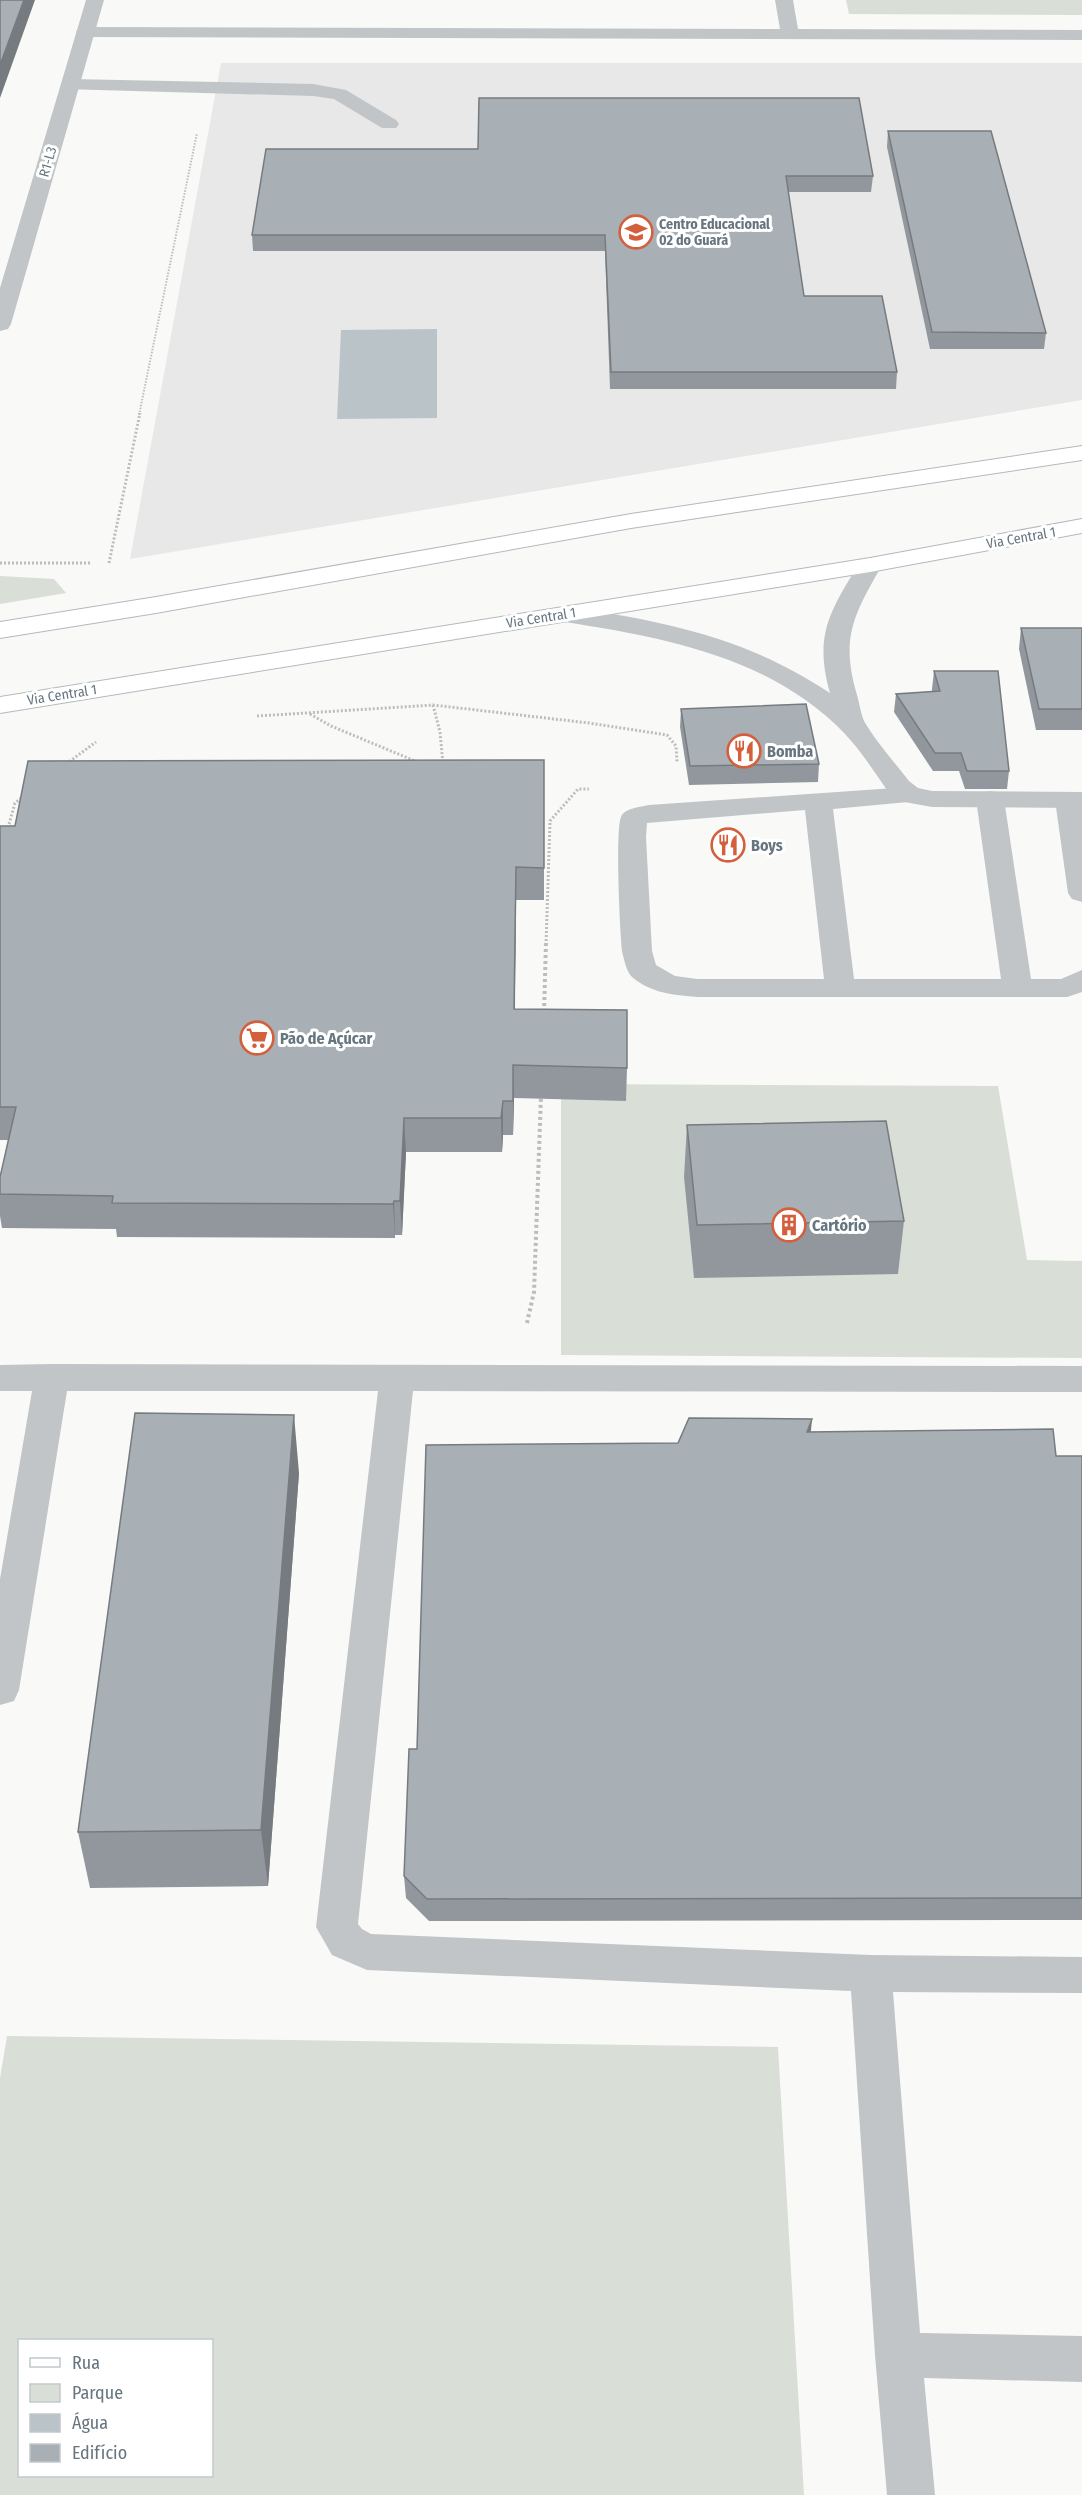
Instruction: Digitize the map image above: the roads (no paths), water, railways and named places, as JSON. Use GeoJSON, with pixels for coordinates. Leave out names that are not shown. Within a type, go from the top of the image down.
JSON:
{"type":"FeatureCollection","features":[{"type":"Feature","properties":{"kind":"main road"},"geometry":{"type":"LineString","coordinates":[[0,630],[156,605],[631,521],[1082,453]]}},
{"type":"Feature","properties":{"kind":"main road","name":"Via Central 1"},"geometry":{"type":"LineString","coordinates":[[0,705],[870,566],[1082,526]]}},
{"type":"Feature","properties":{"kind":"street","name":"R1-L3"},"geometry":{"type":"LineString","coordinates":[[0,324],[95,0]]}},
{"type":"Feature","properties":{"kind":"street"},"geometry":{"type":"LineString","coordinates":[[784,0],[790,32]]}},
{"type":"Feature","properties":{"kind":"street"},"geometry":{"type":"LineString","coordinates":[[85,32],[790,32],[1082,35]]}},
{"type":"Feature","properties":{"kind":"street"},"geometry":{"type":"LineString","coordinates":[[70,85],[207,86],[313,90],[339,94],[389,124]]}},
{"type":"Feature","properties":{"kind":"street"},"geometry":{"type":"LineString","coordinates":[[853,727],[836,668],[835,646],[838,627],[845,609],[870,566]]}},
{"type":"Feature","properties":{"kind":"street"},"geometry":{"type":"LineString","coordinates":[[565,614],[612,621],[731,649],[772,667],[806,687],[853,727],[899,788],[909,795]]}},
{"type":"Feature","properties":{"kind":"street"},"geometry":{"type":"LineString","coordinates":[[1082,893],[1075,800],[926,798],[909,795],[649,813],[634,818],[632,837],[637,951],[642,970],[668,985],[697,988],[1067,988],[1082,979]]}},
{"type":"Feature","properties":{"kind":"street"},"geometry":{"type":"LineString","coordinates":[[990,799],[1017,988]]}},
{"type":"Feature","properties":{"kind":"street"},"geometry":{"type":"LineString","coordinates":[[818,801],[840,988]]}},
{"type":"Feature","properties":{"kind":"street"},"geometry":{"type":"LineString","coordinates":[[0,1690],[52,1377]]}},
{"type":"Feature","properties":{"kind":"street"},"geometry":{"type":"LineString","coordinates":[[397,1377],[336,1927],[347,1942],[368,1952],[871,1973],[1082,1975]]}},
{"type":"Feature","properties":{"kind":"street"},"geometry":{"type":"LineString","coordinates":[[0,1378],[1082,1379]]}},
{"type":"Feature","properties":{"kind":"street"},"geometry":{"type":"LineString","coordinates":[[871,1973],[898,2355],[911,2495]]}},
{"type":"Feature","properties":{"kind":"street"},"geometry":{"type":"LineString","coordinates":[[898,2355],[1082,2359]]}},
{"type":"Feature","properties":{"kind":"water"},"geometry":{"type":"Polygon","coordinates":[[[437,329],[437,418],[337,419],[341,330],[437,329]]]}},
{"type":"Feature","properties":{"kind":"place","name":"Centro Educacional 02 do Guará"},"geometry":{"type":"Point","coordinates":[636,232]}},
{"type":"Feature","properties":{"kind":"place","name":"Bomba"},"geometry":{"type":"Point","coordinates":[744,751]}},
{"type":"Feature","properties":{"kind":"place","name":"Boys"},"geometry":{"type":"Point","coordinates":[728,845]}},
{"type":"Feature","properties":{"kind":"place","name":"Pão de Açúcar"},"geometry":{"type":"Point","coordinates":[257,1038]}},
{"type":"Feature","properties":{"kind":"place","name":"Cartório"},"geometry":{"type":"Point","coordinates":[789,1225]}}]}
